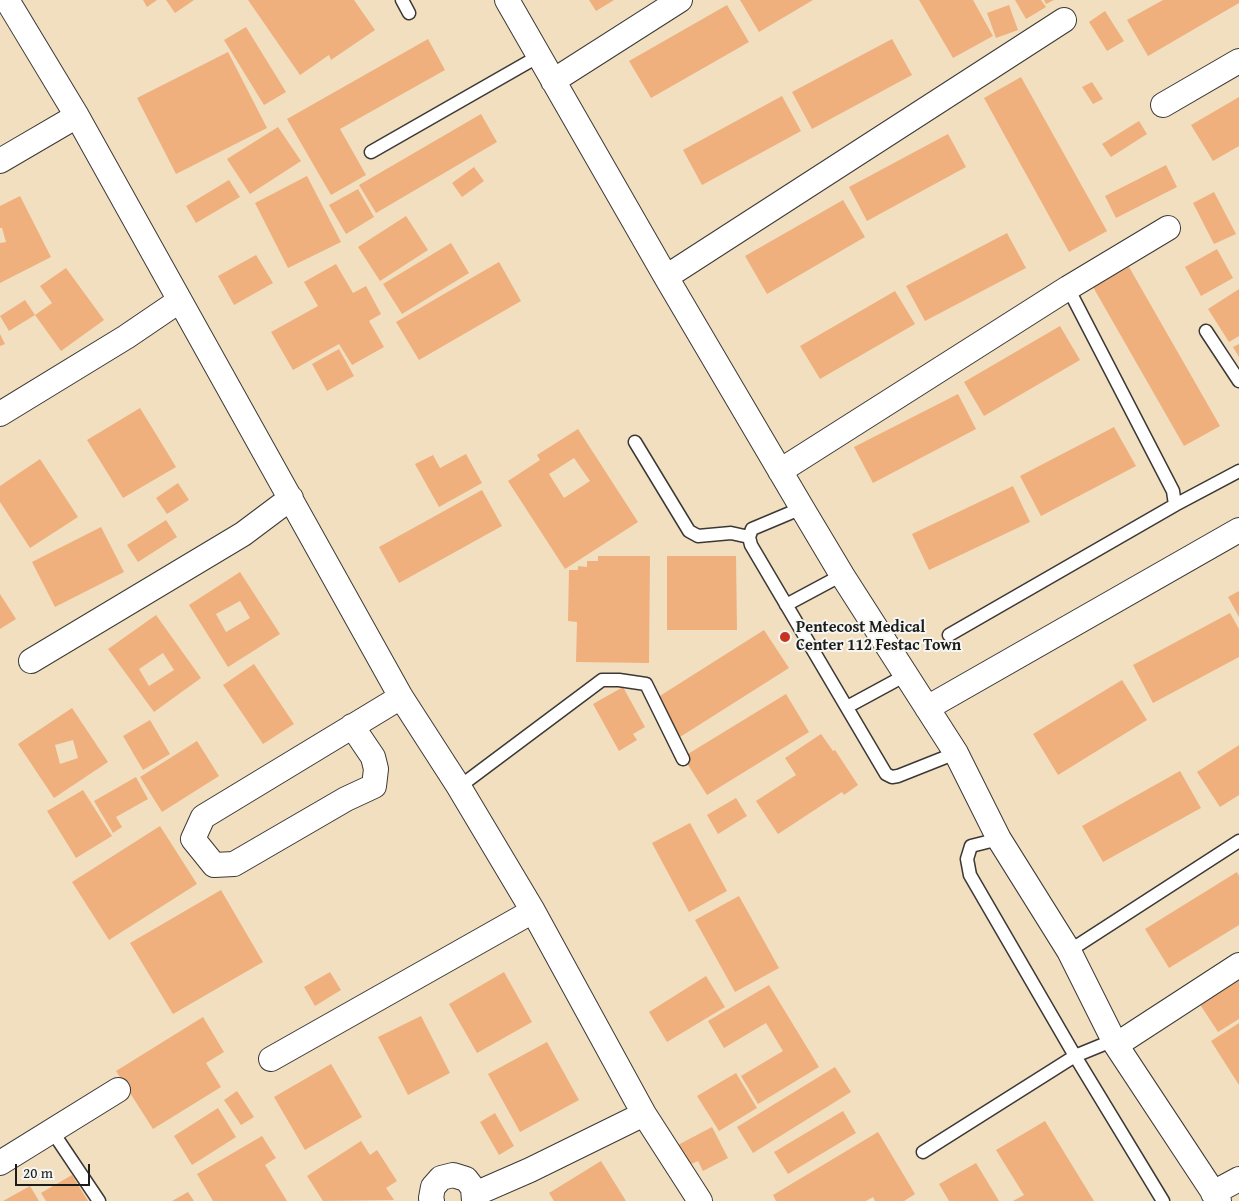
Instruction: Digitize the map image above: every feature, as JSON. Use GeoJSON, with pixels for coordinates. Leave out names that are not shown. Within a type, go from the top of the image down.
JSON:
{"type":"FeatureCollection","features":[{"type":"Feature","properties":{"kind":"street"},"geometry":{"type":"LineString","coordinates":[[6,0],[77,116],[401,697],[459,787],[533,911],[644,1114],[700,1201]]}},
{"type":"Feature","properties":{"kind":"street"},"geometry":{"type":"LineString","coordinates":[[507,0],[666,277],[802,508],[842,575],[956,753],[999,839],[1069,951],[1115,1043],[1216,1197],[1239,1179]]}},
{"type":"Feature","properties":{"kind":"street"},"geometry":{"type":"LineString","coordinates":[[553,81],[667,3]]}},
{"type":"Feature","properties":{"kind":"street"},"geometry":{"type":"LineString","coordinates":[[666,277],[1064,20]]}},
{"type":"Feature","properties":{"kind":"street"},"geometry":{"type":"LineString","coordinates":[[1163,105],[1239,61]]}},
{"type":"Feature","properties":{"kind":"street"},"geometry":{"type":"LineString","coordinates":[[0,161],[77,116]]}},
{"type":"Feature","properties":{"kind":"street"},"geometry":{"type":"LineString","coordinates":[[780,471],[1068,288],[1168,228]]}},
{"type":"Feature","properties":{"kind":"street"},"geometry":{"type":"LineString","coordinates":[[0,414],[126,337],[179,300]]}},
{"type":"Feature","properties":{"kind":"street"},"geometry":{"type":"LineString","coordinates":[[31,661],[244,534],[291,498]]}},
{"type":"Feature","properties":{"kind":"street"},"geometry":{"type":"LineString","coordinates":[[927,708],[1239,530]]}},
{"type":"Feature","properties":{"kind":"street"},"geometry":{"type":"LineString","coordinates":[[352,726],[373,757],[376,769],[374,786],[346,799],[234,864],[214,865],[193,840],[203,817],[352,726],[401,697]]}},
{"type":"Feature","properties":{"kind":"street"},"geometry":{"type":"LineString","coordinates":[[271,1059],[533,911]]}},
{"type":"Feature","properties":{"kind":"street"},"geometry":{"type":"LineString","coordinates":[[1115,1043],[1239,965]]}},
{"type":"Feature","properties":{"kind":"street"},"geometry":{"type":"LineString","coordinates":[[0,1163],[118,1090]]}},
{"type":"Feature","properties":{"kind":"street"},"geometry":{"type":"LineString","coordinates":[[432,1201],[433,1187],[442,1178],[453,1175],[466,1179],[473,1188],[475,1198],[644,1114]]}},
{"type":"Feature","properties":{"kind":"lane"},"geometry":{"type":"LineString","coordinates":[[402,0],[409,13]]}},
{"type":"Feature","properties":{"kind":"lane"},"geometry":{"type":"LineString","coordinates":[[371,152],[539,56]]}},
{"type":"Feature","properties":{"kind":"lane"},"geometry":{"type":"LineString","coordinates":[[1068,288],[1173,491],[1175,505]]}},
{"type":"Feature","properties":{"kind":"lane"},"geometry":{"type":"LineString","coordinates":[[1206,330],[1239,381]]}},
{"type":"Feature","properties":{"kind":"lane"},"geometry":{"type":"LineString","coordinates":[[635,442],[689,531],[698,536],[731,533],[749,537]]}},
{"type":"Feature","properties":{"kind":"lane"},"geometry":{"type":"LineString","coordinates":[[949,634],[1175,505],[1239,471]]}},
{"type":"Feature","properties":{"kind":"lane"},"geometry":{"type":"LineString","coordinates":[[802,508],[752,529],[749,537],[751,545],[886,774],[892,777],[956,753]]}},
{"type":"Feature","properties":{"kind":"lane"},"geometry":{"type":"LineString","coordinates":[[786,605],[842,575]]}},
{"type":"Feature","properties":{"kind":"lane"},"geometry":{"type":"LineString","coordinates":[[846,707],[906,675]]}},
{"type":"Feature","properties":{"kind":"lane"},"geometry":{"type":"LineString","coordinates":[[459,787],[602,680],[619,680],[646,684],[683,759]]}},
{"type":"Feature","properties":{"kind":"lane"},"geometry":{"type":"LineString","coordinates":[[999,839],[971,846],[967,859],[970,876],[1075,1056],[1163,1201]]}},
{"type":"Feature","properties":{"kind":"lane"},"geometry":{"type":"LineString","coordinates":[[1069,951],[1239,841]]}},
{"type":"Feature","properties":{"kind":"lane"},"geometry":{"type":"LineString","coordinates":[[923,1152],[1075,1056],[1115,1043]]}},
{"type":"Feature","properties":{"kind":"lane"},"geometry":{"type":"LineString","coordinates":[[52,1131],[99,1201]]}},
{"type":"Feature","properties":{"kind":"building"},"geometry":{"type":"Polygon","coordinates":[[[143,0],[157,0],[147,7],[143,0]]]}},
{"type":"Feature","properties":{"kind":"building"},"geometry":{"type":"Polygon","coordinates":[[[166,0],[194,0],[175,13],[166,0]]]}},
{"type":"Feature","properties":{"kind":"building"},"geometry":{"type":"Polygon","coordinates":[[[248,0],[354,0],[375,30],[331,60],[329,55],[300,75],[248,0]]]}},
{"type":"Feature","properties":{"kind":"building"},"geometry":{"type":"Polygon","coordinates":[[[589,0],[614,0],[596,11],[589,0]]]}},
{"type":"Feature","properties":{"kind":"building"},"geometry":{"type":"Polygon","coordinates":[[[740,0],[813,0],[759,32],[740,0]]]}},
{"type":"Feature","properties":{"kind":"building"},"geometry":{"type":"Polygon","coordinates":[[[919,0],[973,0],[993,36],[953,58],[919,0]]]}},
{"type":"Feature","properties":{"kind":"building"},"geometry":{"type":"Polygon","coordinates":[[[1015,0],[1041,0],[1046,7],[1026,19],[1015,0]]]}},
{"type":"Feature","properties":{"kind":"building"},"geometry":{"type":"Polygon","coordinates":[[[1044,0],[1054,0],[1046,4],[1044,0]]]}},
{"type":"Feature","properties":{"kind":"building"},"geometry":{"type":"Polygon","coordinates":[[[1163,0],[1239,0],[1239,3],[1148,56],[1127,20],[1163,0]]]}},
{"type":"Feature","properties":{"kind":"building"},"geometry":{"type":"Polygon","coordinates":[[[727,5],[749,42],[651,98],[629,61],[727,5]]]}},
{"type":"Feature","properties":{"kind":"building"},"geometry":{"type":"Polygon","coordinates":[[[1009,5],[1018,30],[996,38],[987,13],[1009,5]]]}},
{"type":"Feature","properties":{"kind":"building"},"geometry":{"type":"Polygon","coordinates":[[[1105,11],[1124,41],[1107,51],[1089,22],[1105,11]]]}},
{"type":"Feature","properties":{"kind":"building"},"geometry":{"type":"Polygon","coordinates":[[[246,27],[286,92],[264,105],[224,40],[246,27]]]}},
{"type":"Feature","properties":{"kind":"building"},"geometry":{"type":"Polygon","coordinates":[[[428,39],[445,70],[340,129],[366,175],[331,195],[287,119],[428,39]]]}},
{"type":"Feature","properties":{"kind":"building"},"geometry":{"type":"Polygon","coordinates":[[[892,39],[912,75],[812,129],[792,92],[892,39]]]}},
{"type":"Feature","properties":{"kind":"building"},"geometry":{"type":"Polygon","coordinates":[[[228,52],[267,128],[176,174],[137,98],[228,52]]]}},
{"type":"Feature","properties":{"kind":"building"},"geometry":{"type":"Polygon","coordinates":[[[1021,77],[1107,231],[1069,252],[984,98],[1021,77]]]}},
{"type":"Feature","properties":{"kind":"building"},"geometry":{"type":"Polygon","coordinates":[[[1092,82],[1103,99],[1093,104],[1082,87],[1092,82]]]}},
{"type":"Feature","properties":{"kind":"building"},"geometry":{"type":"Polygon","coordinates":[[[782,96],[801,131],[702,185],[683,150],[782,96]]]}},
{"type":"Feature","properties":{"kind":"building"},"geometry":{"type":"Polygon","coordinates":[[[1239,97],[1239,146],[1213,161],[1191,125],[1239,97]]]}},
{"type":"Feature","properties":{"kind":"building"},"geometry":{"type":"Polygon","coordinates":[[[481,114],[497,142],[376,213],[359,185],[481,114]]]}},
{"type":"Feature","properties":{"kind":"building"},"geometry":{"type":"Polygon","coordinates":[[[1139,121],[1147,134],[1111,157],[1102,144],[1139,121]]]}},
{"type":"Feature","properties":{"kind":"building"},"geometry":{"type":"Polygon","coordinates":[[[278,127],[301,161],[250,194],[227,159],[278,127]]]}},
{"type":"Feature","properties":{"kind":"building"},"geometry":{"type":"Polygon","coordinates":[[[948,134],[966,167],[867,221],[849,187],[948,134]]]}},
{"type":"Feature","properties":{"kind":"building"},"geometry":{"type":"Polygon","coordinates":[[[1166,165],[1177,187],[1116,218],[1105,196],[1166,165]]]}},
{"type":"Feature","properties":{"kind":"building"},"geometry":{"type":"Polygon","coordinates":[[[474,167],[484,181],[462,197],[452,183],[474,167]]]}},
{"type":"Feature","properties":{"kind":"building"},"geometry":{"type":"Polygon","coordinates":[[[307,176],[341,242],[288,268],[255,203],[307,176]]]}},
{"type":"Feature","properties":{"kind":"building"},"geometry":{"type":"Polygon","coordinates":[[[229,180],[240,197],[196,223],[186,206],[229,180]]]}},
{"type":"Feature","properties":{"kind":"building"},"geometry":{"type":"Polygon","coordinates":[[[358,189],[374,217],[346,234],[329,205],[358,189]]]}},
{"type":"Feature","properties":{"kind":"building"},"geometry":{"type":"Polygon","coordinates":[[[1214,192],[1236,234],[1214,244],[1193,203],[1214,192]]]}},
{"type":"Feature","properties":{"kind":"building"},"geometry":{"type":"Polygon","coordinates":[[[20,196],[51,257],[0,283],[0,243],[6,242],[2,228],[0,228],[0,206],[20,196]]]}},
{"type":"Feature","properties":{"kind":"building"},"geometry":{"type":"Polygon","coordinates":[[[843,200],[865,237],[767,294],[745,256],[843,200]]]}},
{"type":"Feature","properties":{"kind":"building"},"geometry":{"type":"Polygon","coordinates":[[[406,216],[428,250],[380,281],[358,247],[406,216]]]}},
{"type":"Feature","properties":{"kind":"building"},"geometry":{"type":"Polygon","coordinates":[[[1007,233],[1026,268],[925,321],[906,286],[1007,233]]]}},
{"type":"Feature","properties":{"kind":"building"},"geometry":{"type":"Polygon","coordinates":[[[451,243],[469,273],[402,314],[383,284],[451,243]]]}},
{"type":"Feature","properties":{"kind":"building"},"geometry":{"type":"Polygon","coordinates":[[[1217,249],[1233,278],[1201,296],[1185,267],[1217,249]]]}},
{"type":"Feature","properties":{"kind":"building"},"geometry":{"type":"Polygon","coordinates":[[[256,255],[273,283],[234,305],[218,276],[256,255]]]}},
{"type":"Feature","properties":{"kind":"building"},"geometry":{"type":"Polygon","coordinates":[[[499,262],[521,301],[419,360],[396,322],[499,262]]]}},
{"type":"Feature","properties":{"kind":"building"},"geometry":{"type":"Polygon","coordinates":[[[336,264],[353,293],[366,286],[381,314],[369,321],[384,347],[352,365],[339,344],[293,370],[271,332],[318,306],[304,282],[336,264]]]}},
{"type":"Feature","properties":{"kind":"building"},"geometry":{"type":"Polygon","coordinates":[[[1129,267],[1220,426],[1184,446],[1093,287],[1129,267]]]}},
{"type":"Feature","properties":{"kind":"building"},"geometry":{"type":"Polygon","coordinates":[[[66,268],[104,320],[61,351],[35,315],[52,303],[40,286],[66,268]]]}},
{"type":"Feature","properties":{"kind":"building"},"geometry":{"type":"Polygon","coordinates":[[[1239,289],[1239,336],[1229,342],[1208,309],[1239,289]]]}},
{"type":"Feature","properties":{"kind":"building"},"geometry":{"type":"Polygon","coordinates":[[[895,291],[915,324],[820,379],[800,346],[895,291]]]}},
{"type":"Feature","properties":{"kind":"building"},"geometry":{"type":"Polygon","coordinates":[[[25,300],[35,315],[9,331],[0,316],[25,300]]]}},
{"type":"Feature","properties":{"kind":"building"},"geometry":{"type":"Polygon","coordinates":[[[1060,326],[1080,360],[984,416],[964,382],[1060,326]]]}},
{"type":"Feature","properties":{"kind":"building"},"geometry":{"type":"Polygon","coordinates":[[[0,334],[5,344],[0,346],[0,334]]]}},
{"type":"Feature","properties":{"kind":"building"},"geometry":{"type":"Polygon","coordinates":[[[1239,344],[1239,357],[1233,347],[1239,344]]]}},
{"type":"Feature","properties":{"kind":"building"},"geometry":{"type":"Polygon","coordinates":[[[339,349],[354,376],[327,391],[312,364],[339,349]]]}},
{"type":"Feature","properties":{"kind":"building"},"geometry":{"type":"Polygon","coordinates":[[[958,394],[976,429],[873,483],[854,447],[958,394]]]}},
{"type":"Feature","properties":{"kind":"building"},"geometry":{"type":"Polygon","coordinates":[[[140,408],[176,467],[123,498],[87,440],[140,408]]]}},
{"type":"Feature","properties":{"kind":"building"},"geometry":{"type":"Polygon","coordinates":[[[1114,427],[1136,466],[1041,516],[1020,476],[1114,427]]]}},
{"type":"Feature","properties":{"kind":"building"},"geometry":{"type":"Polygon","coordinates":[[[578,429],[638,522],[565,569],[508,481],[540,460],[537,455],[578,429]],[[574,458],[549,474],[564,498],[590,481],[574,458]]]}},
{"type":"Feature","properties":{"kind":"building"},"geometry":{"type":"Polygon","coordinates":[[[466,454],[482,483],[439,507],[415,464],[433,455],[440,468],[466,454]]]}},
{"type":"Feature","properties":{"kind":"building"},"geometry":{"type":"Polygon","coordinates":[[[40,459],[78,517],[30,548],[0,502],[0,486],[40,459]]]}},
{"type":"Feature","properties":{"kind":"building"},"geometry":{"type":"Polygon","coordinates":[[[178,483],[189,500],[167,514],[156,498],[178,483]]]}},
{"type":"Feature","properties":{"kind":"building"},"geometry":{"type":"Polygon","coordinates":[[[1013,486],[1030,522],[929,570],[912,534],[1013,486]]]}},
{"type":"Feature","properties":{"kind":"building"},"geometry":{"type":"Polygon","coordinates":[[[482,490],[502,526],[399,583],[379,547],[482,490]]]}},
{"type":"Feature","properties":{"kind":"building"},"geometry":{"type":"Polygon","coordinates":[[[166,520],[177,537],[138,562],[127,545],[166,520]]]}},
{"type":"Feature","properties":{"kind":"building"},"geometry":{"type":"Polygon","coordinates":[[[101,527],[124,572],[55,607],[32,562],[101,527]]]}},
{"type":"Feature","properties":{"kind":"building"},"geometry":{"type":"Polygon","coordinates":[[[598,556],[650,556],[649,663],[576,662],[577,622],[568,621],[569,570],[578,570],[578,566],[587,567],[587,561],[598,561],[598,556]]]}},
{"type":"Feature","properties":{"kind":"building"},"geometry":{"type":"Polygon","coordinates":[[[667,556],[736,556],[737,630],[667,630],[667,556]]]}},
{"type":"Feature","properties":{"kind":"building"},"geometry":{"type":"Polygon","coordinates":[[[240,572],[280,634],[228,667],[189,605],[240,572]],[[240,601],[216,614],[226,632],[250,618],[240,601]]]}},
{"type":"Feature","properties":{"kind":"building"},"geometry":{"type":"Polygon","coordinates":[[[1239,591],[1239,617],[1228,597],[1239,591]]]}},
{"type":"Feature","properties":{"kind":"building"},"geometry":{"type":"Polygon","coordinates":[[[0,594],[16,619],[0,629],[0,594]]]}},
{"type":"Feature","properties":{"kind":"building"},"geometry":{"type":"Polygon","coordinates":[[[1230,613],[1239,629],[1239,657],[1153,703],[1133,665],[1230,613]]]}},
{"type":"Feature","properties":{"kind":"building"},"geometry":{"type":"Polygon","coordinates":[[[156,615],[201,678],[154,712],[108,649],[156,615]],[[163,653],[139,669],[149,686],[174,670],[163,653]]]}},
{"type":"Feature","properties":{"kind":"building"},"geometry":{"type":"Polygon","coordinates":[[[764,630],[789,668],[680,737],[655,699],[764,630]]]}},
{"type":"Feature","properties":{"kind":"building"},"geometry":{"type":"Polygon","coordinates":[[[254,664],[294,724],[263,744],[223,685],[254,664]]]}},
{"type":"Feature","properties":{"kind":"building"},"geometry":{"type":"Polygon","coordinates":[[[1122,680],[1147,720],[1058,775],[1033,734],[1122,680]]]}},
{"type":"Feature","properties":{"kind":"building"},"geometry":{"type":"Polygon","coordinates":[[[623,687],[645,727],[633,734],[637,740],[619,751],[593,704],[623,687]]]}},
{"type":"Feature","properties":{"kind":"building"},"geometry":{"type":"Polygon","coordinates":[[[786,694],[809,732],[707,795],[683,757],[786,694]]]}},
{"type":"Feature","properties":{"kind":"building"},"geometry":{"type":"Polygon","coordinates":[[[72,708],[108,762],[54,798],[18,744],[72,708]],[[73,740],[55,745],[60,764],[78,758],[73,740]]]}},
{"type":"Feature","properties":{"kind":"building"},"geometry":{"type":"Polygon","coordinates":[[[150,720],[170,754],[143,770],[123,736],[150,720]]]}},
{"type":"Feature","properties":{"kind":"building"},"geometry":{"type":"Polygon","coordinates":[[[821,734],[833,751],[835,750],[858,785],[844,795],[842,792],[778,834],[756,801],[796,775],[785,758],[821,734]]]}},
{"type":"Feature","properties":{"kind":"building"},"geometry":{"type":"Polygon","coordinates":[[[197,741],[219,776],[162,812],[140,777],[197,741]]]}},
{"type":"Feature","properties":{"kind":"building"},"geometry":{"type":"Polygon","coordinates":[[[1239,745],[1239,795],[1220,807],[1197,772],[1239,745]]]}},
{"type":"Feature","properties":{"kind":"building"},"geometry":{"type":"Polygon","coordinates":[[[1180,771],[1201,808],[1103,862],[1082,826],[1180,771]]]}},
{"type":"Feature","properties":{"kind":"building"},"geometry":{"type":"Polygon","coordinates":[[[136,777],[148,799],[116,817],[122,827],[113,833],[94,801],[136,777]]]}},
{"type":"Feature","properties":{"kind":"building"},"geometry":{"type":"Polygon","coordinates":[[[83,790],[112,836],[76,858],[47,811],[83,790]]]}},
{"type":"Feature","properties":{"kind":"building"},"geometry":{"type":"Polygon","coordinates":[[[736,798],[747,816],[718,834],[707,815],[736,798]]]}},
{"type":"Feature","properties":{"kind":"building"},"geometry":{"type":"Polygon","coordinates":[[[690,823],[727,891],[689,912],[652,843],[690,823]]]}},
{"type":"Feature","properties":{"kind":"building"},"geometry":{"type":"Polygon","coordinates":[[[160,826],[197,884],[109,940],[72,882],[160,826]]]}},
{"type":"Feature","properties":{"kind":"building"},"geometry":{"type":"Polygon","coordinates":[[[1237,872],[1239,876],[1239,925],[1169,968],[1145,929],[1237,872]]]}},
{"type":"Feature","properties":{"kind":"building"},"geometry":{"type":"Polygon","coordinates":[[[221,890],[263,962],[173,1014],[130,943],[221,890]]]}},
{"type":"Feature","properties":{"kind":"building"},"geometry":{"type":"Polygon","coordinates":[[[739,896],[779,968],[735,992],[695,920],[739,896]]]}},
{"type":"Feature","properties":{"kind":"building"},"geometry":{"type":"Polygon","coordinates":[[[330,972],[341,990],[315,1006],[304,987],[330,972]]]}},
{"type":"Feature","properties":{"kind":"building"},"geometry":{"type":"Polygon","coordinates":[[[504,972],[532,1022],[477,1053],[449,1004],[504,972]]]}},
{"type":"Feature","properties":{"kind":"building"},"geometry":{"type":"Polygon","coordinates":[[[706,976],[725,1007],[667,1042],[649,1012],[706,976]]]}},
{"type":"Feature","properties":{"kind":"building"},"geometry":{"type":"Polygon","coordinates":[[[1239,976],[1239,1019],[1218,1032],[1197,1000],[1239,976]]]}},
{"type":"Feature","properties":{"kind":"building"},"geometry":{"type":"Polygon","coordinates":[[[769,985],[819,1067],[758,1104],[741,1076],[783,1051],[766,1023],[724,1048],[708,1021],[769,985]]]}},
{"type":"Feature","properties":{"kind":"building"},"geometry":{"type":"Polygon","coordinates":[[[421,1016],[450,1073],[408,1095],[378,1037],[421,1016]]]}},
{"type":"Feature","properties":{"kind":"building"},"geometry":{"type":"Polygon","coordinates":[[[203,1017],[224,1052],[206,1063],[221,1087],[153,1129],[116,1071],[203,1017]]]}},
{"type":"Feature","properties":{"kind":"building"},"geometry":{"type":"Polygon","coordinates":[[[1239,1023],[1239,1085],[1211,1041],[1239,1023]]]}},
{"type":"Feature","properties":{"kind":"building"},"geometry":{"type":"Polygon","coordinates":[[[547,1042],[579,1100],[520,1132],[488,1074],[547,1042]]]}},
{"type":"Feature","properties":{"kind":"building"},"geometry":{"type":"Polygon","coordinates":[[[331,1064],[362,1117],[305,1150],[274,1097],[331,1064]]]}},
{"type":"Feature","properties":{"kind":"building"},"geometry":{"type":"Polygon","coordinates":[[[835,1067],[851,1092],[753,1153],[737,1127],[835,1067]]]}},
{"type":"Feature","properties":{"kind":"building"},"geometry":{"type":"Polygon","coordinates":[[[736,1073],[757,1108],[719,1131],[697,1096],[736,1073]]]}},
{"type":"Feature","properties":{"kind":"building"},"geometry":{"type":"Polygon","coordinates":[[[237,1091],[254,1117],[241,1125],[224,1100],[237,1091]]]}},
{"type":"Feature","properties":{"kind":"building"},"geometry":{"type":"Polygon","coordinates":[[[218,1108],[236,1137],[192,1165],[174,1136],[218,1108]]]}},
{"type":"Feature","properties":{"kind":"building"},"geometry":{"type":"Polygon","coordinates":[[[843,1111],[856,1133],[788,1174],[774,1152],[843,1111]]]}},
{"type":"Feature","properties":{"kind":"building"},"geometry":{"type":"Polygon","coordinates":[[[495,1113],[514,1146],[499,1155],[480,1122],[495,1113]]]}},
{"type":"Feature","properties":{"kind":"building"},"geometry":{"type":"Polygon","coordinates":[[[1045,1121],[1094,1201],[1013,1201],[1024,1195],[996,1150],[1045,1121]]]}},
{"type":"Feature","properties":{"kind":"building"},"geometry":{"type":"Polygon","coordinates":[[[712,1127],[728,1158],[703,1171],[698,1161],[689,1165],[678,1145],[712,1127]]]}},
{"type":"Feature","properties":{"kind":"building"},"geometry":{"type":"Polygon","coordinates":[[[878,1132],[915,1194],[904,1201],[875,1201],[873,1197],[866,1201],[776,1201],[773,1195],[878,1132]]]}},
{"type":"Feature","properties":{"kind":"building"},"geometry":{"type":"Polygon","coordinates":[[[262,1136],[276,1158],[265,1165],[287,1201],[213,1201],[197,1174],[262,1136]]]}},
{"type":"Feature","properties":{"kind":"building"},"geometry":{"type":"Polygon","coordinates":[[[361,1141],[370,1155],[377,1150],[397,1181],[386,1188],[394,1200],[323,1201],[307,1176],[361,1141]]]}},
{"type":"Feature","properties":{"kind":"building"},"geometry":{"type":"Polygon","coordinates":[[[601,1161],[626,1201],[554,1201],[549,1193],[601,1161]]]}},
{"type":"Feature","properties":{"kind":"building"},"geometry":{"type":"Polygon","coordinates":[[[976,1163],[999,1201],[949,1201],[939,1184],[976,1163]]]}},
{"type":"Feature","properties":{"kind":"building"},"geometry":{"type":"Polygon","coordinates":[[[72,1175],[88,1201],[46,1201],[41,1193],[72,1175]]]}},
{"type":"Feature","properties":{"kind":"building"},"geometry":{"type":"Polygon","coordinates":[[[30,1186],[39,1201],[3,1201],[30,1186]]]}},
{"type":"Feature","properties":{"kind":"building"},"geometry":{"type":"Polygon","coordinates":[[[188,1192],[194,1201],[172,1201],[188,1192]]]}},
{"type":"Feature","properties":{"kind":"place","name":"Pentecost Medical Center 112 Festac Town"},"geometry":{"type":"Point","coordinates":[785,637]}}]}
